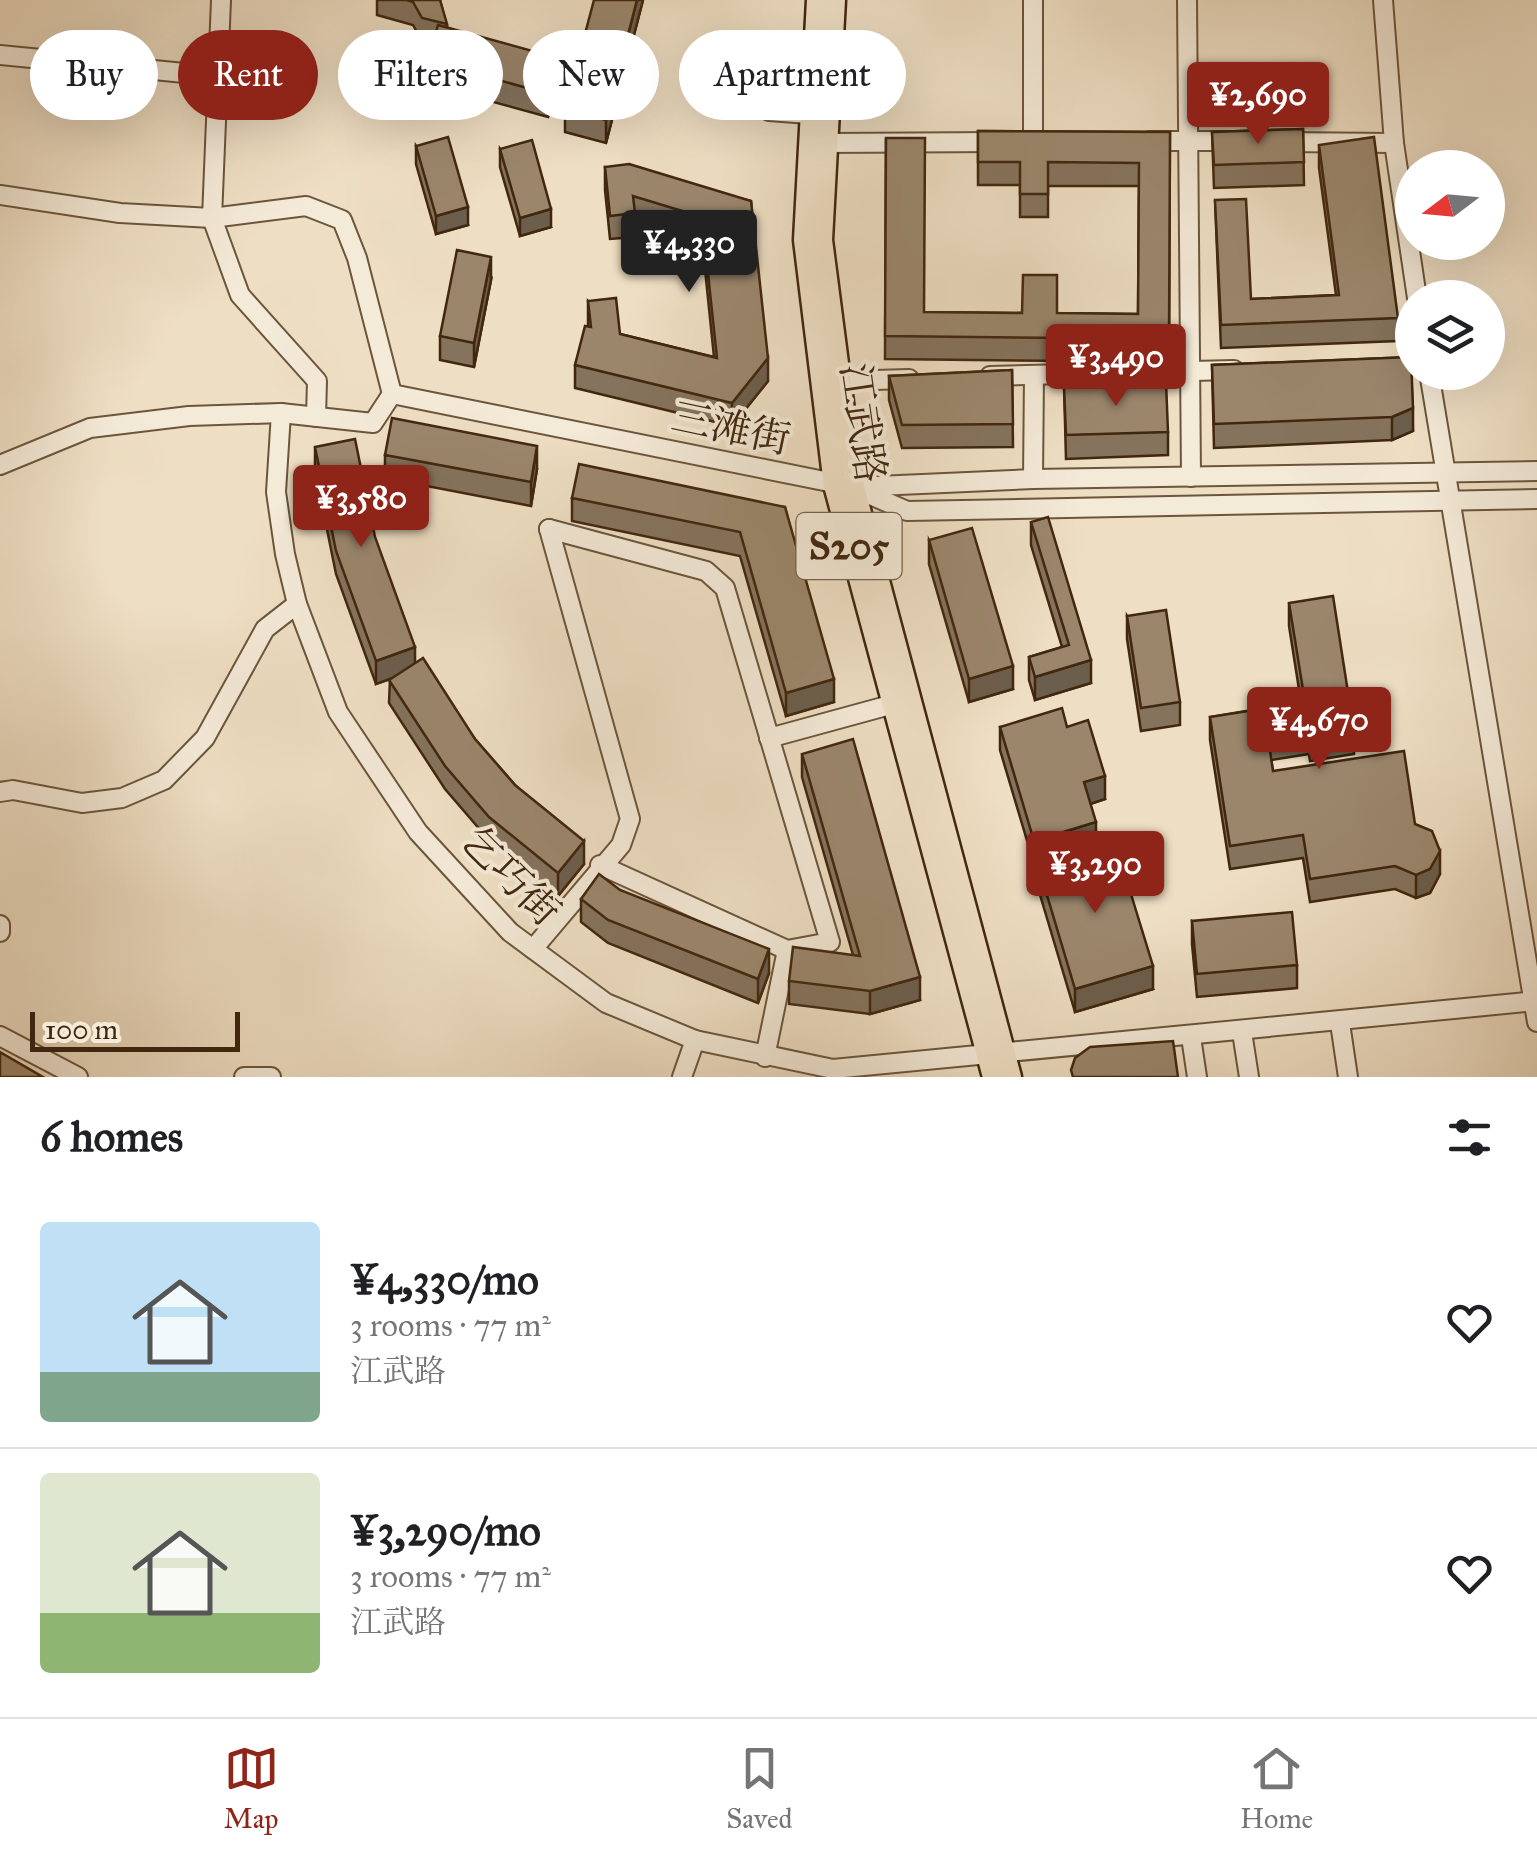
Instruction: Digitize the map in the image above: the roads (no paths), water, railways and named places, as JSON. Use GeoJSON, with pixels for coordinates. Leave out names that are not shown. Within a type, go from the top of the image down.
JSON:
{"type":"FeatureCollection","features":[{"type":"Feature","properties":{"kind":"main road","name":"江武路"},"geometry":{"type":"LineString","coordinates":[[815,30],[817,0]]}},
{"type":"Feature","properties":{"kind":"main road","name":"江武路"},"geometry":{"type":"LineString","coordinates":[[835,0],[822,240],[840,381],[844,486],[996,1055],[993,1077]]}},
{"type":"Feature","properties":{"kind":"main road","name":"江武路"},"geometry":{"type":"LineString","coordinates":[[809,120],[804,240],[844,486],[890,705],[996,1055],[1011,1077]]}},
{"type":"Feature","properties":{"kind":"street"},"geometry":{"type":"LineString","coordinates":[[219,30],[221,0]]}},
{"type":"Feature","properties":{"kind":"street"},"geometry":{"type":"LineString","coordinates":[[1032,0],[1032,142]]}},
{"type":"Feature","properties":{"kind":"street"},"geometry":{"type":"LineString","coordinates":[[1187,0],[1190,477]]}},
{"type":"Feature","properties":{"kind":"street"},"geometry":{"type":"LineString","coordinates":[[1382,0],[1394,143],[1414,280]]}},
{"type":"Feature","properties":{"kind":"street"},"geometry":{"type":"LineString","coordinates":[[0,55],[178,72]]}},
{"type":"Feature","properties":{"kind":"street"},"geometry":{"type":"LineString","coordinates":[[214,120],[212,218],[240,295],[317,381],[316,416]]}},
{"type":"Feature","properties":{"kind":"street"},"geometry":{"type":"LineString","coordinates":[[1130,141],[1394,143]]}},
{"type":"Feature","properties":{"kind":"street"},"geometry":{"type":"LineString","coordinates":[[826,143],[1052,142]]}},
{"type":"Feature","properties":{"kind":"street"},"geometry":{"type":"LineString","coordinates":[[0,195],[120,213],[212,218],[306,206],[342,220],[357,258],[392,394],[374,423],[281,413],[189,416],[90,428],[0,465]]}},
{"type":"Feature","properties":{"kind":"street"},"geometry":{"type":"LineString","coordinates":[[976,377],[1245,370]]}},
{"type":"Feature","properties":{"kind":"street"},"geometry":{"type":"LineString","coordinates":[[1032,480],[1034,375]]}},
{"type":"Feature","properties":{"kind":"street"},"geometry":{"type":"LineString","coordinates":[[840,381],[937,378]]}},
{"type":"Feature","properties":{"kind":"street"},"geometry":{"type":"LineString","coordinates":[[1432,390],[1537,1022]]}},
{"type":"Feature","properties":{"kind":"street","name":"三滩街"},"geometry":{"type":"LineString","coordinates":[[392,394],[844,486],[1537,471]]}},
{"type":"Feature","properties":{"kind":"street","name":"乞巧街"},"geometry":{"type":"LineString","coordinates":[[281,413],[276,492],[297,604],[338,712],[418,832],[510,932],[606,1003],[695,1040],[765,1058],[833,1068],[1340,1023],[1536,1001]]}},
{"type":"Feature","properties":{"kind":"street"},"geometry":{"type":"LineString","coordinates":[[844,486],[907,511],[1537,499]]}},
{"type":"Feature","properties":{"kind":"street"},"geometry":{"type":"LineString","coordinates":[[533,949],[600,864],[620,844],[630,819],[549,529],[698,568],[720,580],[830,942],[787,950],[600,864]]}},
{"type":"Feature","properties":{"kind":"street"},"geometry":{"type":"LineString","coordinates":[[0,792],[13,790],[82,803],[122,798],[164,780],[204,738],[265,629],[297,604]]}},
{"type":"Feature","properties":{"kind":"street"},"geometry":{"type":"LineString","coordinates":[[770,738],[890,705]]}},
{"type":"Feature","properties":{"kind":"street"},"geometry":{"type":"LineString","coordinates":[[765,1058],[787,950]]}},
{"type":"Feature","properties":{"kind":"street"},"geometry":{"type":"LineString","coordinates":[[1340,1023],[1348,1077]]}},
{"type":"Feature","properties":{"kind":"street"},"geometry":{"type":"LineString","coordinates":[[1242,1032],[1249,1077]]}},
{"type":"Feature","properties":{"kind":"street"},"geometry":{"type":"LineString","coordinates":[[0,1036],[78,1077]]}},
{"type":"Feature","properties":{"kind":"street"},"geometry":{"type":"LineString","coordinates":[[1191,1037],[1197,1077]]}},
{"type":"Feature","properties":{"kind":"street"},"geometry":{"type":"LineString","coordinates":[[682,1077],[695,1040]]}},
{"type":"Feature","properties":{"kind":"street"},"geometry":{"type":"LineString","coordinates":[[244,1077],[270,1077]]}}]}
